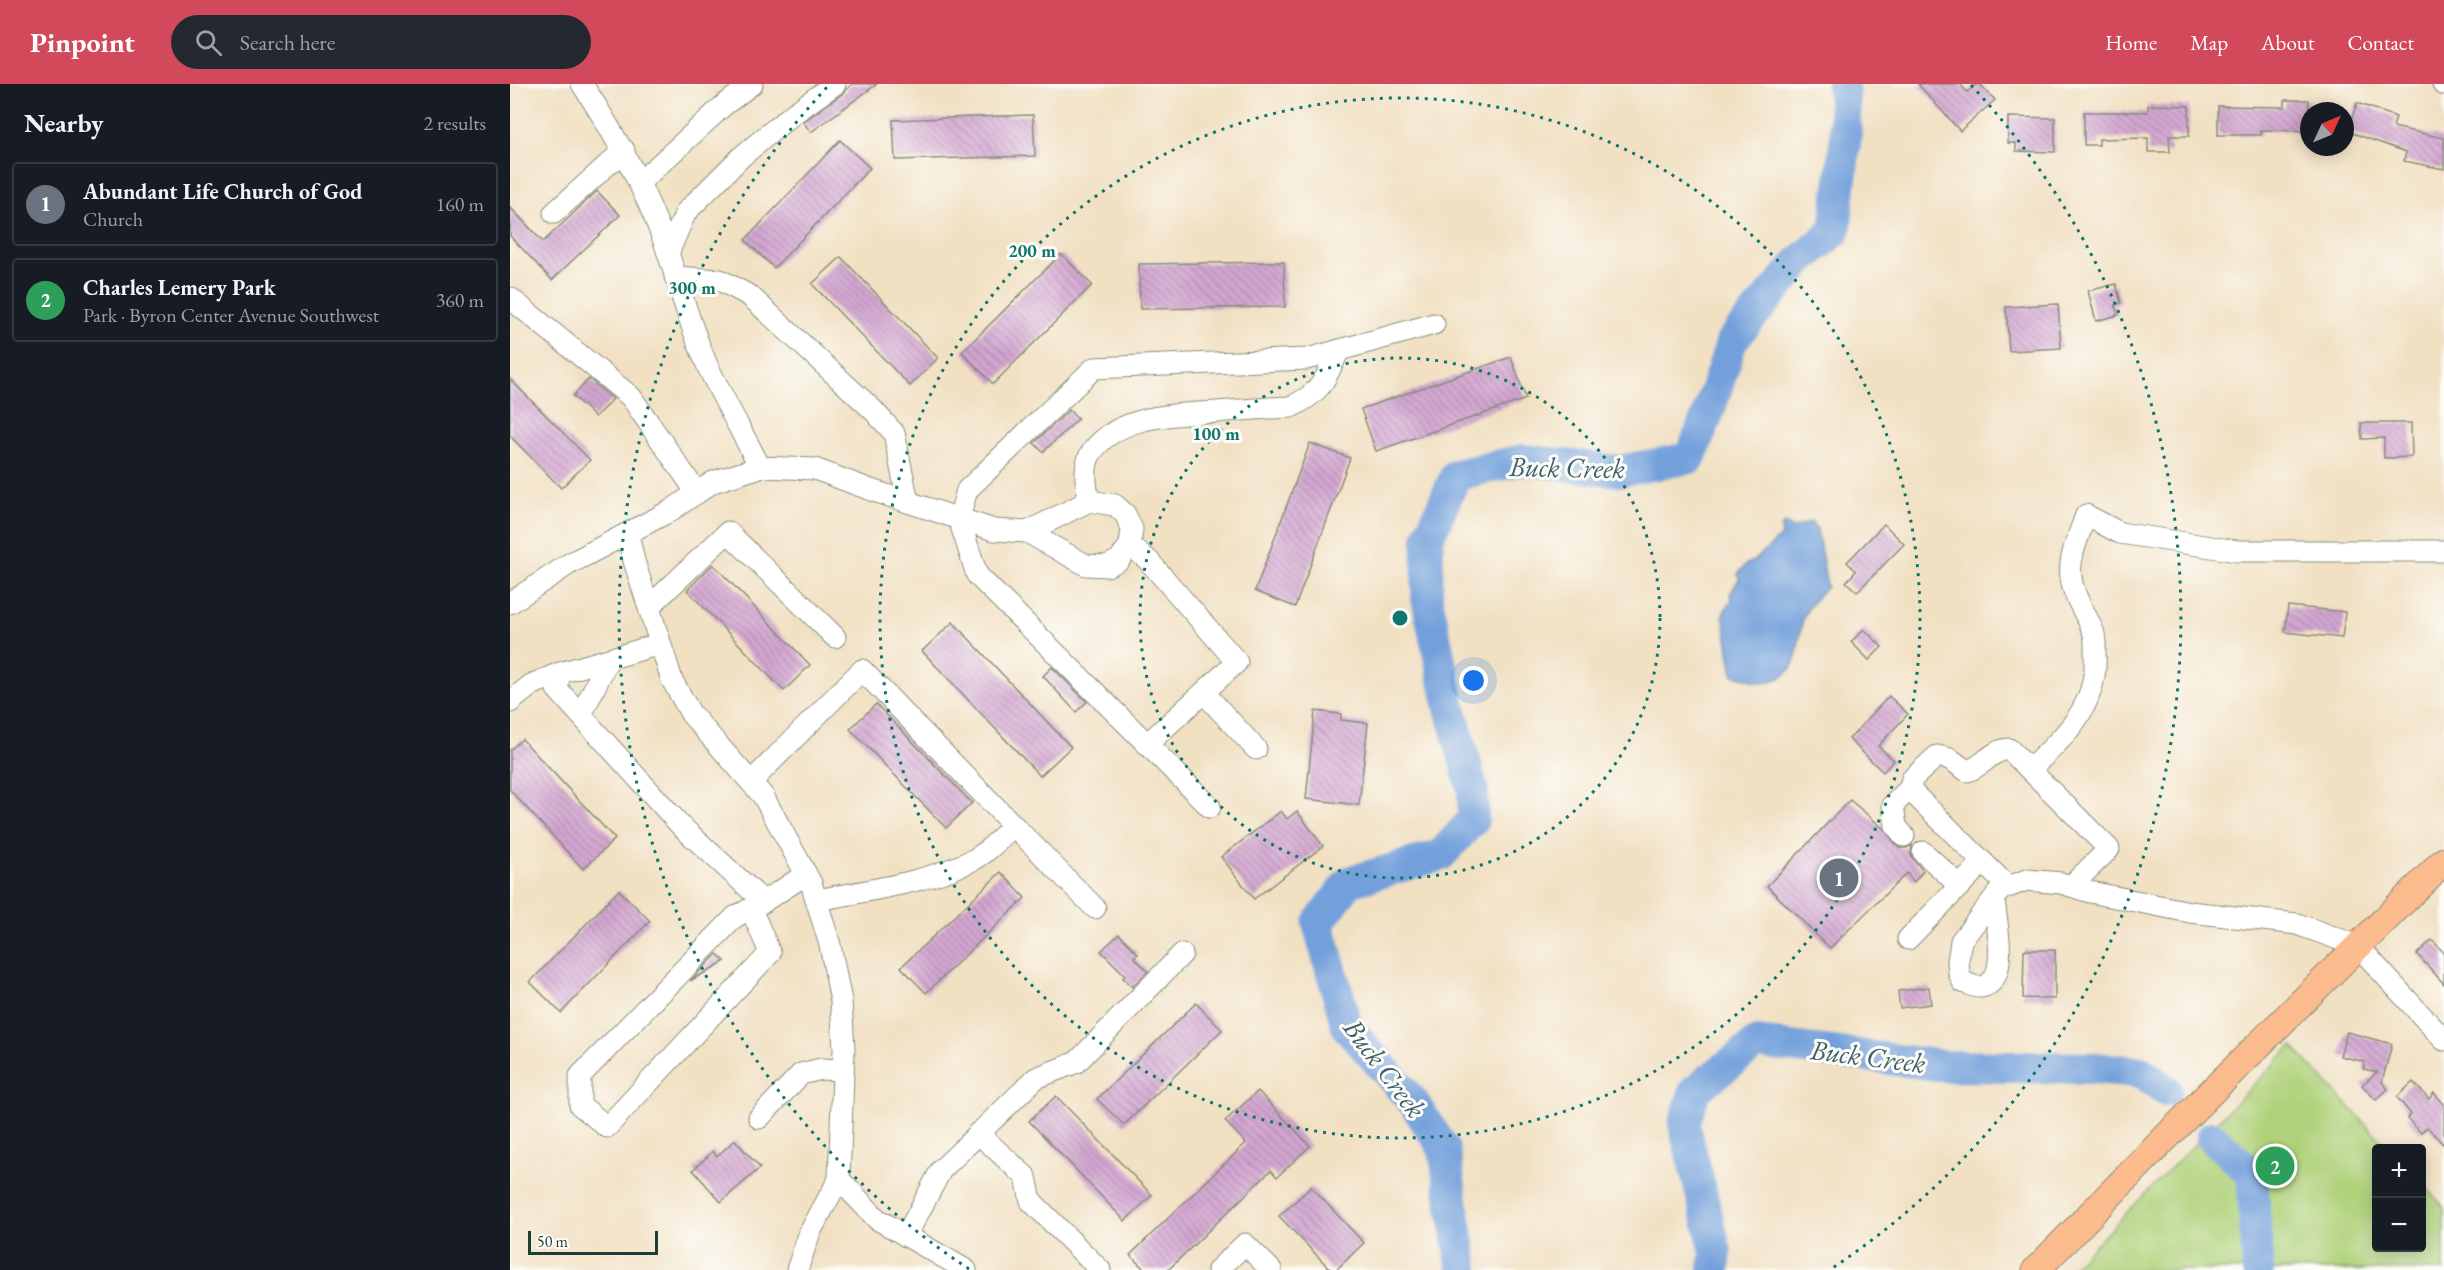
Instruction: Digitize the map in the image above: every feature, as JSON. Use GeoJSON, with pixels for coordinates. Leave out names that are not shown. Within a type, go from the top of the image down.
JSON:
{"type":"FeatureCollection","features":[{"type":"Feature","properties":{"kind":"main road"},"geometry":{"type":"LineString","coordinates":[[2036,1270],[2187,1116],[2444,861]]}},
{"type":"Feature","properties":{"kind":"street"},"geometry":{"type":"LineString","coordinates":[[582,84],[602,112],[624,150],[668,253],[709,369],[760,466]]}},
{"type":"Feature","properties":{"kind":"street"},"geometry":{"type":"LineString","coordinates":[[639,183],[723,106],[752,84]]}},
{"type":"Feature","properties":{"kind":"street"},"geometry":{"type":"LineString","coordinates":[[668,253],[686,212],[741,157],[793,114],[835,84]]}},
{"type":"Feature","properties":{"kind":"street"},"geometry":{"type":"LineString","coordinates":[[554,213],[624,150]]}},
{"type":"Feature","properties":{"kind":"street"},"geometry":{"type":"LineString","coordinates":[[675,277],[720,280],[750,296],[873,410],[894,433],[908,502]]}},
{"type":"Feature","properties":{"kind":"street"},"geometry":{"type":"LineString","coordinates":[[510,298],[631,397],[697,493]]}},
{"type":"Feature","properties":{"kind":"street"},"geometry":{"type":"LineString","coordinates":[[1210,807],[977,574],[959,519],[967,490],[1094,368],[1307,359],[1434,324]]}},
{"type":"Feature","properties":{"kind":"street"},"geometry":{"type":"LineString","coordinates":[[1089,501],[1085,483],[1089,456],[1106,438],[1128,425],[1156,417],[1291,407],[1311,398],[1323,384],[1339,350]]}},
{"type":"Feature","properties":{"kind":"street"},"geometry":{"type":"LineString","coordinates":[[510,603],[569,564],[670,511],[713,482],[760,466],[815,469],[994,530],[1027,532],[1086,565],[1107,566],[1119,560],[1131,545],[1132,529],[1125,514],[1115,505],[1089,501],[1027,532]]}},
{"type":"Feature","properties":{"kind":"street"},"geometry":{"type":"LineString","coordinates":[[2031,768],[2061,741],[2087,702],[2096,675],[2094,633],[2076,599],[2070,576],[2073,555],[2086,515],[2120,533],[2237,551],[2444,552]]}},
{"type":"Feature","properties":{"kind":"street"},"geometry":{"type":"LineString","coordinates":[[649,607],[728,532],[835,637]]}},
{"type":"Feature","properties":{"kind":"street"},"geometry":{"type":"LineString","coordinates":[[628,534],[634,561],[672,680],[691,714],[763,796],[806,874],[817,900],[830,945],[842,1001],[843,1070],[839,1179],[810,1232],[797,1270]]}},
{"type":"Feature","properties":{"kind":"street"},"geometry":{"type":"LineString","coordinates":[[1131,545],[1148,560],[1237,662],[1147,744]]}},
{"type":"Feature","properties":{"kind":"street"},"geometry":{"type":"LineString","coordinates":[[510,702],[531,685],[560,673],[660,644]]}},
{"type":"Feature","properties":{"kind":"street"},"geometry":{"type":"LineString","coordinates":[[581,715],[608,660]]}},
{"type":"Feature","properties":{"kind":"street"},"geometry":{"type":"LineString","coordinates":[[751,782],[862,670],[1095,908]]}},
{"type":"Feature","properties":{"kind":"street"},"geometry":{"type":"LineString","coordinates":[[560,673],[557,689],[681,826],[758,906],[770,953],[607,1127],[580,1105],[580,1076],[735,917],[758,906],[806,874]]}},
{"type":"Feature","properties":{"kind":"street"},"geometry":{"type":"LineString","coordinates":[[1204,693],[1256,749]]}},
{"type":"Feature","properties":{"kind":"street"},"geometry":{"type":"LineString","coordinates":[[1904,836],[1896,826],[1893,805],[1910,788],[1912,779],[1937,756],[1950,759],[1967,771],[1973,770],[1997,751],[2009,748],[2109,849],[2071,886]]}},
{"type":"Feature","properties":{"kind":"street"},"geometry":{"type":"LineString","coordinates":[[1910,788],[1983,862],[2000,892],[2026,880],[2071,886],[2190,912],[2297,924],[2358,946],[2444,1040]]}},
{"type":"Feature","properties":{"kind":"street"},"geometry":{"type":"LineString","coordinates":[[817,900],[921,879],[950,869],[976,858],[1014,825]]}},
{"type":"Feature","properties":{"kind":"street"},"geometry":{"type":"LineString","coordinates":[[1923,852],[1960,886]]}},
{"type":"Feature","properties":{"kind":"street"},"geometry":{"type":"LineString","coordinates":[[1908,939],[1983,862]]}},
{"type":"Feature","properties":{"kind":"street"},"geometry":{"type":"LineString","coordinates":[[906,1236],[940,1170],[1036,1078],[1077,1062],[1182,954]]}},
{"type":"Feature","properties":{"kind":"street"},"geometry":{"type":"LineString","coordinates":[[759,1118],[801,1074],[821,1069],[843,1070]]}},
{"type":"Feature","properties":{"kind":"street"},"geometry":{"type":"LineString","coordinates":[[978,1133],[1026,1177],[1031,1201],[1100,1270]]}},
{"type":"Feature","properties":{"kind":"street"},"geometry":{"type":"LineString","coordinates":[[839,1179],[877,1219],[966,1270]]}},
{"type":"Feature","properties":{"kind":"street"},"geometry":{"type":"LineString","coordinates":[[1218,1270],[1245,1244],[1271,1270]]}},
{"type":"Feature","properties":{"kind":"green space"},"geometry":{"type":"Polygon","coordinates":[[[2292,1046],[2384,1144],[2372,1144],[2372,1252],[2426,1252],[2426,1187],[2444,1207],[2444,1270],[2070,1270],[2292,1046]]]}},
{"type":"Feature","properties":{"kind":"water"},"geometry":{"type":"Polygon","coordinates":[[[1811,522],[1817,529],[1827,587],[1811,604],[1804,616],[1793,666],[1778,679],[1765,682],[1733,675],[1723,613],[1732,600],[1730,594],[1739,579],[1738,574],[1745,565],[1755,560],[1782,535],[1781,527],[1785,523],[1792,529],[1811,522]]]}},
{"type":"Feature","properties":{"kind":"building"},"geometry":{"type":"Polygon","coordinates":[[[852,84],[877,84],[811,132],[803,122],[852,84]]]}},
{"type":"Feature","properties":{"kind":"building"},"geometry":{"type":"Polygon","coordinates":[[[1918,84],[1960,84],[1967,92],[1980,84],[1995,100],[1960,131],[1918,84]]]}},
{"type":"Feature","properties":{"kind":"building"},"geometry":{"type":"Polygon","coordinates":[[[2285,100],[2309,100],[2309,102],[2300,102],[2300,131],[2261,130],[2261,135],[2218,135],[2218,106],[2285,107],[2285,100]]]}},
{"type":"Feature","properties":{"kind":"building"},"geometry":{"type":"Polygon","coordinates":[[[2357,103],[2396,117],[2393,127],[2444,138],[2444,169],[2404,161],[2406,152],[2354,133],[2354,111],[2357,103]]]}},
{"type":"Feature","properties":{"kind":"building"},"geometry":{"type":"Polygon","coordinates":[[[2148,105],[2189,106],[2189,136],[2169,136],[2170,152],[2148,152],[2148,138],[2099,139],[2099,145],[2084,145],[2084,112],[2148,112],[2148,105]]]}},
{"type":"Feature","properties":{"kind":"building"},"geometry":{"type":"Polygon","coordinates":[[[1033,115],[1035,156],[895,160],[893,120],[1033,115]]]}},
{"type":"Feature","properties":{"kind":"building"},"geometry":{"type":"Polygon","coordinates":[[[2008,117],[2055,118],[2055,152],[2016,151],[2016,143],[2008,143],[2008,117]]]}},
{"type":"Feature","properties":{"kind":"building"},"geometry":{"type":"Polygon","coordinates":[[[840,140],[870,168],[774,268],[745,240],[840,140]]]}},
{"type":"Feature","properties":{"kind":"building"},"geometry":{"type":"Polygon","coordinates":[[[597,191],[620,215],[552,280],[510,236],[510,207],[543,242],[597,191]]]}},
{"type":"Feature","properties":{"kind":"building"},"geometry":{"type":"Polygon","coordinates":[[[1061,254],[1092,285],[993,384],[962,352],[1061,254]]]}},
{"type":"Feature","properties":{"kind":"building"},"geometry":{"type":"Polygon","coordinates":[[[841,257],[938,358],[910,386],[812,284],[841,257]]]}},
{"type":"Feature","properties":{"kind":"building"},"geometry":{"type":"Polygon","coordinates":[[[1284,262],[1285,307],[1140,309],[1139,264],[1284,262]]]}},
{"type":"Feature","properties":{"kind":"building"},"geometry":{"type":"Polygon","coordinates":[[[2116,284],[2121,303],[2115,305],[2118,315],[2096,321],[2088,291],[2116,284]]]}},
{"type":"Feature","properties":{"kind":"building"},"geometry":{"type":"Polygon","coordinates":[[[2058,304],[2061,348],[2009,351],[2006,307],[2058,304]]]}},
{"type":"Feature","properties":{"kind":"building"},"geometry":{"type":"Polygon","coordinates":[[[1511,357],[1526,399],[1376,451],[1361,409],[1511,357]]]}},
{"type":"Feature","properties":{"kind":"building"},"geometry":{"type":"Polygon","coordinates":[[[510,379],[590,460],[561,488],[510,436],[510,379]]]}},
{"type":"Feature","properties":{"kind":"building"},"geometry":{"type":"Polygon","coordinates":[[[589,379],[613,399],[595,417],[573,396],[589,379]]]}},
{"type":"Feature","properties":{"kind":"building"},"geometry":{"type":"Polygon","coordinates":[[[1069,410],[1078,419],[1043,452],[1034,443],[1069,410]]]}},
{"type":"Feature","properties":{"kind":"building"},"geometry":{"type":"Polygon","coordinates":[[[2361,423],[2411,423],[2412,457],[2384,458],[2384,438],[2362,439],[2361,423]]]}},
{"type":"Feature","properties":{"kind":"building"},"geometry":{"type":"Polygon","coordinates":[[[1310,443],[1350,458],[1295,607],[1255,591],[1310,443]]]}},
{"type":"Feature","properties":{"kind":"building"},"geometry":{"type":"Polygon","coordinates":[[[1884,524],[1904,544],[1857,592],[1846,582],[1856,571],[1847,562],[1884,524]]]}},
{"type":"Feature","properties":{"kind":"building"},"geometry":{"type":"Polygon","coordinates":[[[713,564],[810,665],[784,691],[687,590],[713,564]]]}},
{"type":"Feature","properties":{"kind":"building"},"geometry":{"type":"Polygon","coordinates":[[[2288,606],[2345,612],[2342,638],[2285,632],[2288,606]]]}},
{"type":"Feature","properties":{"kind":"building"},"geometry":{"type":"Polygon","coordinates":[[[953,622],[1071,747],[1040,776],[922,651],[953,622]]]}},
{"type":"Feature","properties":{"kind":"building"},"geometry":{"type":"Polygon","coordinates":[[[1864,629],[1882,647],[1869,660],[1851,642],[1864,629]]]}},
{"type":"Feature","properties":{"kind":"building"},"geometry":{"type":"Polygon","coordinates":[[[1052,667],[1087,702],[1076,712],[1043,676],[1052,667]]]}},
{"type":"Feature","properties":{"kind":"building"},"geometry":{"type":"Polygon","coordinates":[[[1889,696],[1908,714],[1878,746],[1894,760],[1883,772],[1849,739],[1889,696]]]}},
{"type":"Feature","properties":{"kind":"building"},"geometry":{"type":"Polygon","coordinates":[[[876,704],[972,803],[946,828],[850,729],[876,704]]]}},
{"type":"Feature","properties":{"kind":"building"},"geometry":{"type":"Polygon","coordinates":[[[1315,711],[1341,714],[1341,720],[1368,723],[1359,805],[1306,799],[1315,711]]]}},
{"type":"Feature","properties":{"kind":"building"},"geometry":{"type":"Polygon","coordinates":[[[522,739],[615,839],[583,869],[510,790],[510,750],[522,739]]]}},
{"type":"Feature","properties":{"kind":"building"},"geometry":{"type":"Polygon","coordinates":[[[1850,800],[1884,829],[1899,848],[1912,845],[1911,856],[1923,871],[1914,882],[1907,873],[1830,948],[1767,886],[1850,800]]]}},
{"type":"Feature","properties":{"kind":"building"},"geometry":{"type":"Polygon","coordinates":[[[1281,811],[1287,819],[1297,811],[1323,846],[1254,899],[1221,857],[1281,811]]]}},
{"type":"Feature","properties":{"kind":"building"},"geometry":{"type":"Polygon","coordinates":[[[1001,872],[1025,898],[926,993],[901,967],[1001,872]]]}},
{"type":"Feature","properties":{"kind":"building"},"geometry":{"type":"Polygon","coordinates":[[[619,890],[650,921],[561,1013],[530,982],[619,890]]]}},
{"type":"Feature","properties":{"kind":"building"},"geometry":{"type":"Polygon","coordinates":[[[1119,934],[1138,954],[1134,957],[1148,971],[1132,987],[1123,978],[1125,975],[1101,951],[1119,934]]]}},
{"type":"Feature","properties":{"kind":"building"},"geometry":{"type":"Polygon","coordinates":[[[2432,940],[2444,953],[2444,984],[2417,954],[2432,940]]]}},
{"type":"Feature","properties":{"kind":"building"},"geometry":{"type":"Polygon","coordinates":[[[2024,950],[2055,950],[2055,999],[2023,998],[2024,950]]]}},
{"type":"Feature","properties":{"kind":"building"},"geometry":{"type":"Polygon","coordinates":[[[717,954],[725,961],[690,981],[717,954]]]}},
{"type":"Feature","properties":{"kind":"building"},"geometry":{"type":"Polygon","coordinates":[[[1929,987],[1931,1004],[1900,1008],[1898,991],[1929,987]]]}},
{"type":"Feature","properties":{"kind":"building"},"geometry":{"type":"Polygon","coordinates":[[[1196,1003],[1222,1030],[1124,1125],[1097,1099],[1196,1003]]]}},
{"type":"Feature","properties":{"kind":"building"},"geometry":{"type":"Polygon","coordinates":[[[2347,1032],[2392,1044],[2382,1082],[2388,1089],[2376,1100],[2362,1085],[2377,1072],[2363,1069],[2365,1062],[2340,1056],[2347,1032]]]}},
{"type":"Feature","properties":{"kind":"building"},"geometry":{"type":"Polygon","coordinates":[[[2413,1082],[2429,1099],[2434,1093],[2444,1104],[2444,1145],[2427,1127],[2421,1133],[2407,1118],[2411,1114],[2397,1097],[2413,1082]]]}},
{"type":"Feature","properties":{"kind":"building"},"geometry":{"type":"Polygon","coordinates":[[[1258,1091],[1310,1146],[1277,1177],[1271,1170],[1168,1270],[1145,1270],[1130,1255],[1246,1143],[1225,1121],[1258,1091]]]}},
{"type":"Feature","properties":{"kind":"building"},"geometry":{"type":"Polygon","coordinates":[[[1056,1096],[1152,1195],[1125,1221],[1029,1121],[1056,1096]]]}},
{"type":"Feature","properties":{"kind":"building"},"geometry":{"type":"Polygon","coordinates":[[[735,1140],[760,1168],[721,1202],[693,1170],[713,1151],[717,1156],[735,1140]]]}},
{"type":"Feature","properties":{"kind":"building"},"geometry":{"type":"Polygon","coordinates":[[[1311,1187],[1364,1243],[1336,1270],[1331,1270],[1279,1216],[1311,1187]]]}},
{"type":"Feature","properties":{"kind":"waterway","name":"Buck Creek"},"geometry":{"type":"LineString","coordinates":[[1463,1270],[1444,1149],[1414,1103],[1347,1027],[1318,923],[1349,882],[1441,855],[1473,820],[1473,790],[1449,704],[1427,598],[1428,538],[1456,475],[1522,460],[1619,471],[1690,458],[1709,411],[1732,340],[1801,260],[1835,231],[1846,135],[1843,84]]}},
{"type":"Feature","properties":{"kind":"waterway","name":"Buck Creek"},"geometry":{"type":"LineString","coordinates":[[1714,1270],[1716,1252],[1684,1124],[1695,1090],[1757,1043],[1946,1066],[2093,1068],[2141,1072],[2166,1090]]}},
{"type":"Feature","properties":{"kind":"waterway","name":"Buck Creek"},"geometry":{"type":"LineString","coordinates":[[2212,1137],[2252,1174],[2258,1270]]}},
{"type":"Feature","properties":{"kind":"place","name":"Abundant Life Church of God"},"geometry":{"type":"Point","coordinates":[1839,878]}},
{"type":"Feature","properties":{"kind":"place","name":"Charles Lemery Park"},"geometry":{"type":"Point","coordinates":[2275,1166]}}]}
